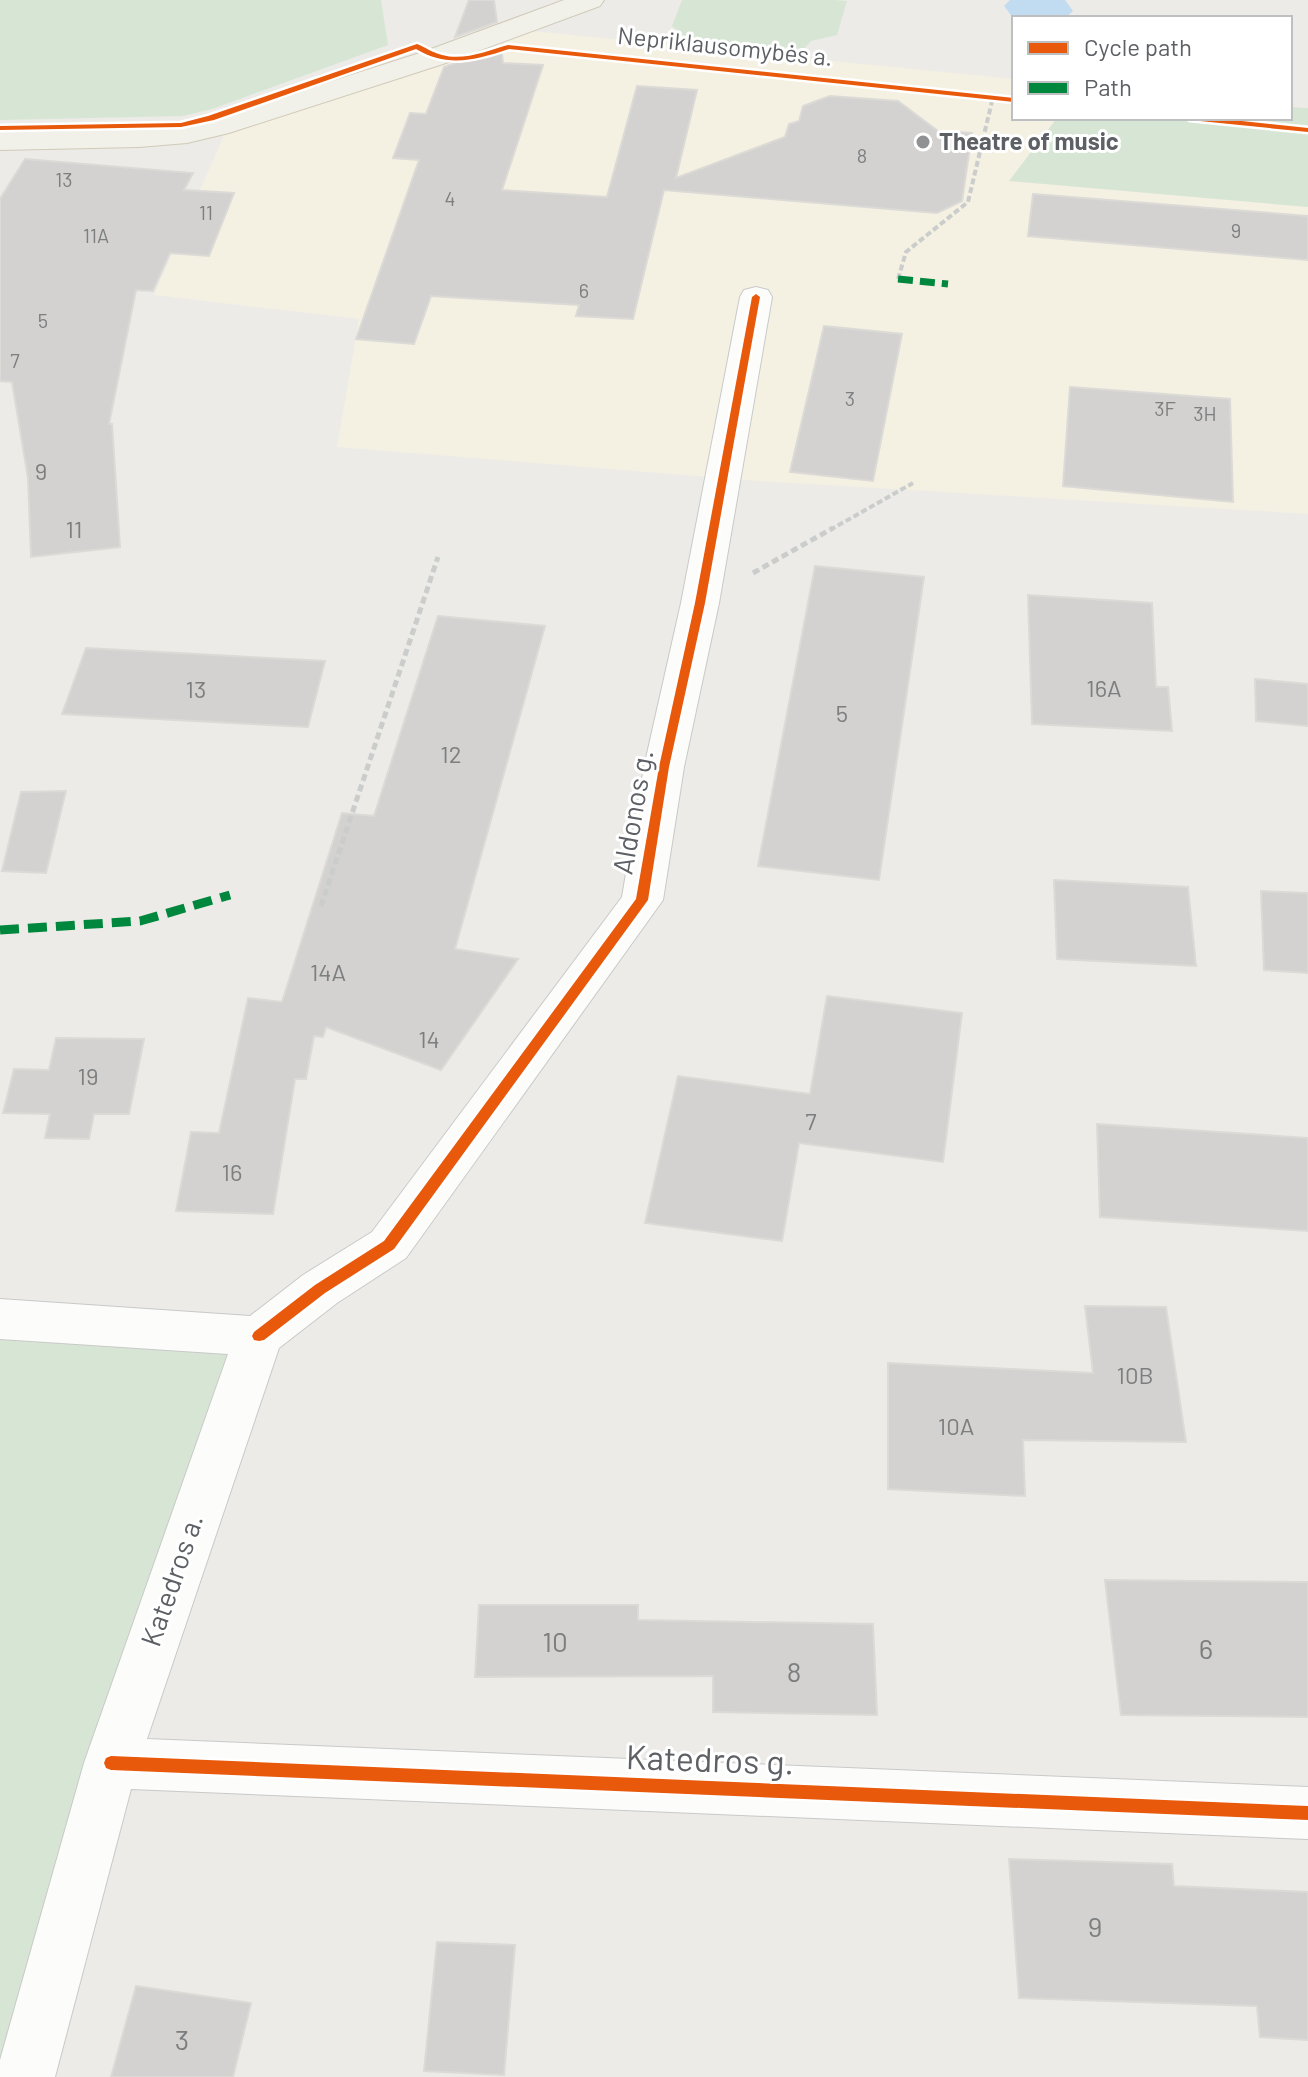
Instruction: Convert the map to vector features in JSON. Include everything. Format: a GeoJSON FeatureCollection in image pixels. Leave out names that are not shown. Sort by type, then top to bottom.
{"type":"FeatureCollection","features":[{"type":"Feature","properties":{"kind":"main road"},"geometry":{"type":"LineString","coordinates":[[0,141],[139,138],[215,127],[330,93],[590,0]]}},
{"type":"Feature","properties":{"kind":"street","name":"Aldonos g."},"geometry":{"type":"LineString","coordinates":[[259,1336],[320,1289],[389,1245],[642,900],[664,767],[700,603],[756,297]]}},
{"type":"Feature","properties":{"kind":"street"},"geometry":{"type":"LineString","coordinates":[[0,1319],[259,1336]]}},
{"type":"Feature","properties":{"kind":"street","name":"Katedros a."},"geometry":{"type":"LineString","coordinates":[[25,2077],[111,1763],[259,1336]]}},
{"type":"Feature","properties":{"kind":"street","name":"Katedros g."},"geometry":{"type":"LineString","coordinates":[[111,1763],[1308,1813]]}},
{"type":"Feature","properties":{"kind":"path"},"geometry":{"type":"LineString","coordinates":[[898,279],[906,252],[968,202],[998,98],[978,96]]}},
{"type":"Feature","properties":{"kind":"path"},"geometry":{"type":"LineString","coordinates":[[700,603],[913,483]]}},
{"type":"Feature","properties":{"kind":"path"},"geometry":{"type":"LineString","coordinates":[[321,906],[438,557]]}},
{"type":"Feature","properties":{"kind":"shaded area"},"geometry":{"type":"Polygon","coordinates":[[[512,29],[1012,79],[1012,120],[1056,120],[1010,181],[1308,207],[1308,514],[758,481],[337,447],[359,319],[154,295],[229,124],[512,29]]]}},
{"type":"Feature","properties":{"kind":"green space"},"geometry":{"type":"Polygon","coordinates":[[[0,0],[381,0],[388,45],[212,109],[183,116],[0,120],[0,0]]]}},
{"type":"Feature","properties":{"kind":"green space"},"geometry":{"type":"Polygon","coordinates":[[[682,0],[847,1],[837,35],[811,41],[804,49],[686,38],[672,26],[682,0]]]}},
{"type":"Feature","properties":{"kind":"green space"},"geometry":{"type":"Polygon","coordinates":[[[1292,107],[1308,108],[1308,207],[1009,181],[1055,120],[1292,120],[1292,107]]]}},
{"type":"Feature","properties":{"kind":"green space"},"geometry":{"type":"Polygon","coordinates":[[[0,1319],[259,1336],[25,2077],[0,2077],[0,1319]]]}},
{"type":"Feature","properties":{"kind":"water"},"geometry":{"type":"Polygon","coordinates":[[[1010,0],[1065,0],[1073,11],[1067,16],[1012,16],[1004,6],[1010,0]]]}},
{"type":"Feature","properties":{"kind":"building"},"geometry":{"type":"Polygon","coordinates":[[[469,0],[494,0],[497,22],[455,37],[469,0]]]}},
{"type":"Feature","properties":{"kind":"building"},"geometry":{"type":"Polygon","coordinates":[[[501,46],[503,63],[543,65],[502,190],[607,197],[637,86],[697,90],[676,178],[785,137],[789,124],[799,121],[803,106],[830,96],[898,101],[938,131],[972,133],[962,201],[937,213],[664,190],[633,319],[576,316],[579,305],[431,296],[414,344],[356,339],[419,160],[393,158],[410,113],[426,114],[444,67],[501,46]]]}},
{"type":"Feature","properties":{"kind":"building"},"geometry":{"type":"Polygon","coordinates":[[[25,159],[193,173],[184,190],[234,193],[209,256],[170,253],[153,291],[136,290],[109,424],[112,424],[120,547],[31,557],[28,478],[12,382],[0,381],[0,199],[25,159]]]}},
{"type":"Feature","properties":{"kind":"building"},"geometry":{"type":"Polygon","coordinates":[[[1033,194],[1308,216],[1308,260],[1028,236],[1033,194]]]}},
{"type":"Feature","properties":{"kind":"building"},"geometry":{"type":"Polygon","coordinates":[[[824,326],[902,334],[873,481],[790,472],[824,326]]]}},
{"type":"Feature","properties":{"kind":"building"},"geometry":{"type":"Polygon","coordinates":[[[1070,387],[1230,399],[1233,502],[1063,486],[1070,387]]]}},
{"type":"Feature","properties":{"kind":"building"},"geometry":{"type":"Polygon","coordinates":[[[815,566],[924,577],[879,880],[758,866],[815,566]]]}},
{"type":"Feature","properties":{"kind":"building"},"geometry":{"type":"Polygon","coordinates":[[[1028,595],[1152,603],[1156,687],[1168,687],[1172,731],[1032,724],[1028,595]]]}},
{"type":"Feature","properties":{"kind":"building"},"geometry":{"type":"Polygon","coordinates":[[[438,616],[545,626],[455,949],[518,959],[441,1070],[326,1027],[323,1037],[314,1036],[306,1079],[295,1079],[273,1214],[176,1211],[191,1132],[219,1133],[248,998],[282,1002],[342,813],[374,816],[438,616]]]}},
{"type":"Feature","properties":{"kind":"building"},"geometry":{"type":"Polygon","coordinates":[[[86,648],[325,661],[308,727],[62,714],[86,648]]]}},
{"type":"Feature","properties":{"kind":"building"},"geometry":{"type":"Polygon","coordinates":[[[1255,679],[1308,684],[1308,726],[1256,721],[1255,679]]]}},
{"type":"Feature","properties":{"kind":"building"},"geometry":{"type":"Polygon","coordinates":[[[66,791],[46,873],[2,871],[21,792],[66,791]]]}},
{"type":"Feature","properties":{"kind":"building"},"geometry":{"type":"Polygon","coordinates":[[[1054,880],[1188,887],[1196,966],[1057,959],[1054,880]]]}},
{"type":"Feature","properties":{"kind":"building"},"geometry":{"type":"Polygon","coordinates":[[[1261,891],[1308,893],[1308,973],[1264,970],[1261,891]]]}},
{"type":"Feature","properties":{"kind":"building"},"geometry":{"type":"Polygon","coordinates":[[[827,996],[962,1013],[943,1162],[799,1143],[782,1241],[645,1223],[678,1076],[810,1094],[827,996]]]}},
{"type":"Feature","properties":{"kind":"building"},"geometry":{"type":"Polygon","coordinates":[[[56,1038],[144,1039],[129,1114],[94,1114],[89,1139],[45,1138],[50,1114],[3,1113],[14,1069],[49,1070],[56,1038]]]}},
{"type":"Feature","properties":{"kind":"building"},"geometry":{"type":"Polygon","coordinates":[[[1097,1124],[1308,1138],[1308,1231],[1100,1217],[1097,1124]]]}},
{"type":"Feature","properties":{"kind":"building"},"geometry":{"type":"Polygon","coordinates":[[[1085,1306],[1166,1307],[1186,1442],[1023,1440],[1025,1496],[888,1489],[888,1363],[1093,1373],[1085,1306]]]}},
{"type":"Feature","properties":{"kind":"building"},"geometry":{"type":"Polygon","coordinates":[[[1105,1580],[1308,1582],[1308,1717],[1121,1715],[1105,1580]]]}},
{"type":"Feature","properties":{"kind":"building"},"geometry":{"type":"Polygon","coordinates":[[[479,1605],[638,1605],[638,1620],[873,1624],[877,1715],[713,1712],[713,1676],[475,1677],[479,1605]]]}},
{"type":"Feature","properties":{"kind":"building"},"geometry":{"type":"Polygon","coordinates":[[[1009,1859],[1172,1864],[1174,1886],[1308,1892],[1308,2040],[1260,2037],[1257,2006],[1019,1998],[1009,1859]]]}},
{"type":"Feature","properties":{"kind":"building"},"geometry":{"type":"Polygon","coordinates":[[[437,1942],[515,1945],[504,2075],[424,2071],[437,1942]]]}},
{"type":"Feature","properties":{"kind":"building"},"geometry":{"type":"Polygon","coordinates":[[[136,1986],[251,2003],[233,2077],[111,2077],[136,1986]]]}},
{"type":"Feature","properties":{"kind":"marked path"},"geometry":{"type":"LineString","coordinates":[[898,279],[948,284]]}},
{"type":"Feature","properties":{"kind":"marked path"},"geometry":{"type":"LineString","coordinates":[[0,930],[140,921],[230,895]]}},
{"type":"Feature","properties":{"kind":"cycle path","name":"Nepriklausomybės a."},"geometry":{"type":"LineString","coordinates":[[0,128],[181,125],[211,118],[417,46],[428,53],[450,59],[473,57],[508,47],[1012,100]]}},
{"type":"Feature","properties":{"kind":"cycle path"},"geometry":{"type":"LineString","coordinates":[[1210,120],[1308,130]]}},
{"type":"Feature","properties":{"kind":"cycle path"},"geometry":{"type":"LineString","coordinates":[[259,1336],[320,1289],[389,1245],[642,900],[664,767],[700,603],[756,297]]}},
{"type":"Feature","properties":{"kind":"cycle path"},"geometry":{"type":"LineString","coordinates":[[111,1763],[1308,1813]]}},
{"type":"Feature","properties":{"kind":"place","name":"Theatre of music"},"geometry":{"type":"Point","coordinates":[923,142]}}]}
